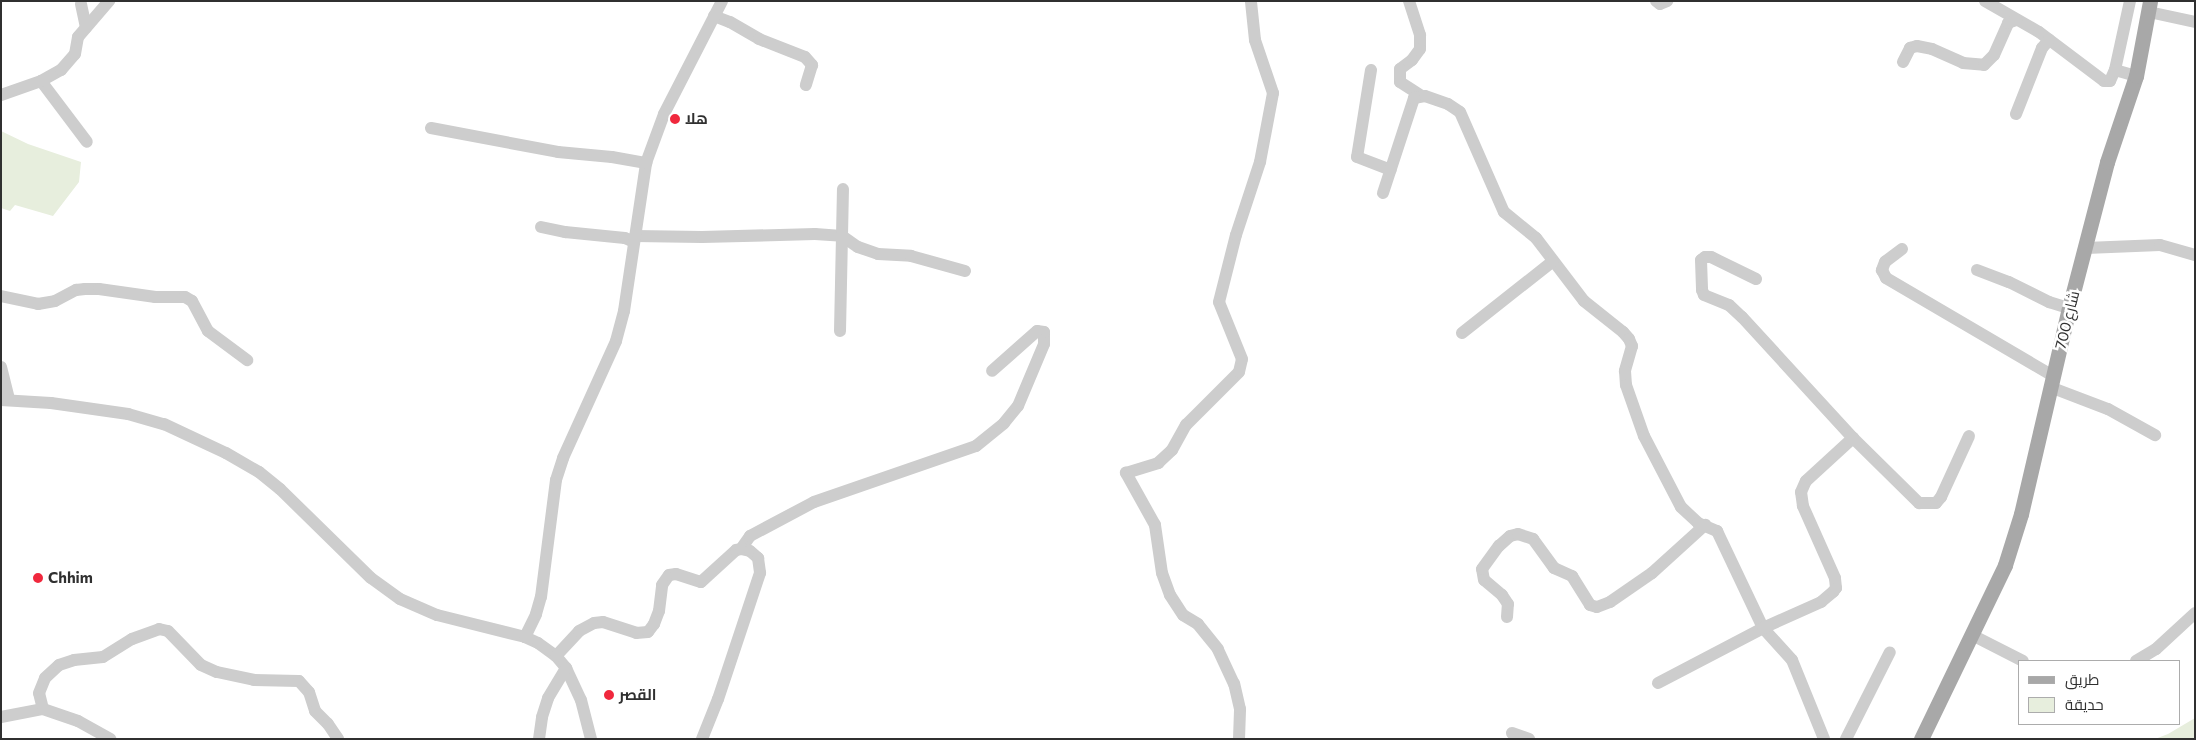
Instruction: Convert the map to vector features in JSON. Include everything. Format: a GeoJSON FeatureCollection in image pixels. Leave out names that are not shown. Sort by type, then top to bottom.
{"type":"FeatureCollection","features":[{"type":"Feature","properties":{"kind":"main road","name":"شارع 700"},"geometry":{"type":"LineString","coordinates":[[1921,739],[2005,565],[2033,467],[2051,382],[2107,162],[2136,76],[2150,7]]}},
{"type":"Feature","properties":{"kind":"street"},"geometry":{"type":"LineString","coordinates":[[1,95],[41,81],[61,70],[71,60],[78,37],[109,1]]}},
{"type":"Feature","properties":{"kind":"street"},"geometry":{"type":"LineString","coordinates":[[525,637],[541,598],[556,480],[563,458],[616,341],[624,311],[646,163],[664,114],[722,1]]}},
{"type":"Feature","properties":{"kind":"street"},"geometry":{"type":"LineString","coordinates":[[1239,739],[1240,710],[1234,684],[1218,649],[1198,624],[1183,615],[1170,595],[1162,573],[1156,525],[1126,473],[1158,463],[1172,450],[1186,425],[1238,372],[1242,359],[1219,302],[1236,235],[1260,162],[1273,93],[1255,40],[1251,1]]}},
{"type":"Feature","properties":{"kind":"street"},"geometry":{"type":"LineString","coordinates":[[1408,1],[1420,35],[1420,49],[1412,60],[1400,69],[1400,82],[1420,95],[1448,104],[1460,112],[1501,207],[1536,238],[1552,262],[1584,301],[1629,339],[1632,346],[1625,371],[1626,385],[1644,436],[1681,507],[1698,523],[1717,531],[1763,628],[1792,660],[1824,739]]}},
{"type":"Feature","properties":{"kind":"street"},"geometry":{"type":"LineString","coordinates":[[1656,1],[1660,4],[1667,1]]}},
{"type":"Feature","properties":{"kind":"street"},"geometry":{"type":"LineString","coordinates":[[1985,1],[2049,40],[2104,81],[2110,80],[2115,70],[2130,1]]}},
{"type":"Feature","properties":{"kind":"street"},"geometry":{"type":"LineString","coordinates":[[81,4],[86,27]]}},
{"type":"Feature","properties":{"kind":"street"},"geometry":{"type":"LineString","coordinates":[[2150,7],[2195,22]]}},
{"type":"Feature","properties":{"kind":"street"},"geometry":{"type":"LineString","coordinates":[[714,16],[730,22],[759,39],[805,57],[812,65],[806,85]]}},
{"type":"Feature","properties":{"kind":"street"},"geometry":{"type":"LineString","coordinates":[[1903,62],[1910,48],[1916,46],[1932,49],[1963,63],[1984,65],[1994,55],[2008,23],[2016,20]]}},
{"type":"Feature","properties":{"kind":"street"},"geometry":{"type":"LineString","coordinates":[[2016,114],[2042,48],[2049,40]]}},
{"type":"Feature","properties":{"kind":"street"},"geometry":{"type":"LineString","coordinates":[[1371,70],[1357,157],[1391,170]]}},
{"type":"Feature","properties":{"kind":"street"},"geometry":{"type":"LineString","coordinates":[[2115,70],[2136,76]]}},
{"type":"Feature","properties":{"kind":"street"},"geometry":{"type":"LineString","coordinates":[[41,81],[87,142]]}},
{"type":"Feature","properties":{"kind":"street"},"geometry":{"type":"LineString","coordinates":[[1383,193],[1412,103],[1414,98],[1420,95]]}},
{"type":"Feature","properties":{"kind":"street"},"geometry":{"type":"LineString","coordinates":[[431,128],[558,152],[612,157],[646,163]]}},
{"type":"Feature","properties":{"kind":"street"},"geometry":{"type":"LineString","coordinates":[[840,331],[843,189]]}},
{"type":"Feature","properties":{"kind":"street"},"geometry":{"type":"LineString","coordinates":[[541,227],[565,232],[635,239],[815,234],[842,236],[858,247],[878,254],[911,256],[965,271]]}},
{"type":"Feature","properties":{"kind":"street"},"geometry":{"type":"LineString","coordinates":[[2086,248],[2160,245],[2195,255]]}},
{"type":"Feature","properties":{"kind":"street"},"geometry":{"type":"LineString","coordinates":[[1902,249],[1885,262],[1882,270],[1886,278],[2051,382],[2108,409],[2155,435]]}},
{"type":"Feature","properties":{"kind":"street"},"geometry":{"type":"LineString","coordinates":[[1756,279],[1711,257],[1705,256],[1701,260],[1702,290],[1704,295],[1728,305],[1742,317],[1853,438],[1919,503],[1936,503],[1941,497],[1969,436]]}},
{"type":"Feature","properties":{"kind":"street"},"geometry":{"type":"LineString","coordinates":[[1462,333],[1552,262]]}},
{"type":"Feature","properties":{"kind":"street"},"geometry":{"type":"LineString","coordinates":[[1977,270],[2009,282],[2049,302],[2069,308]]}},
{"type":"Feature","properties":{"kind":"street"},"geometry":{"type":"LineString","coordinates":[[1,296],[38,304],[55,302],[76,290],[99,288],[156,297],[185,297],[192,301],[208,330],[247,360]]}},
{"type":"Feature","properties":{"kind":"street"},"geometry":{"type":"LineString","coordinates":[[556,656],[579,631],[594,623],[603,622],[636,633],[648,632],[657,618],[662,585],[669,574],[676,574],[701,582],[741,548],[750,536],[814,502],[976,446],[1004,423],[1018,406],[1044,344],[1044,332],[1036,331],[992,371]]}},
{"type":"Feature","properties":{"kind":"street"},"geometry":{"type":"LineString","coordinates":[[1,367],[5,400],[128,414],[164,424],[196,438],[259,472],[280,489],[370,578],[400,599],[437,615],[525,637],[538,643],[556,656],[566,668],[581,700],[590,739]]}},
{"type":"Feature","properties":{"kind":"street"},"geometry":{"type":"LineString","coordinates":[[1658,683],[1763,628],[1829,597],[1836,588],[1836,578],[1803,506],[1800,492],[1806,481],[1853,438]]}},
{"type":"Feature","properties":{"kind":"street"},"geometry":{"type":"LineString","coordinates":[[1507,617],[1508,604],[1502,594],[1484,580],[1482,569],[1499,546],[1510,536],[1526,535],[1533,539],[1554,568],[1572,576],[1590,605],[1597,607],[1610,602],[1652,573],[1705,525]]}},
{"type":"Feature","properties":{"kind":"street"},"geometry":{"type":"LineString","coordinates":[[702,739],[718,699],[760,573],[758,558],[750,551],[741,548]]}},
{"type":"Feature","properties":{"kind":"street"},"geometry":{"type":"LineString","coordinates":[[2138,660],[2156,649],[2195,613]]}},
{"type":"Feature","properties":{"kind":"street"},"geometry":{"type":"LineString","coordinates":[[43,709],[38,693],[49,672],[58,665],[74,660],[103,658],[132,639],[159,629],[168,631],[201,665],[217,672],[254,680],[299,681],[309,692],[315,711],[328,724],[338,739]]}},
{"type":"Feature","properties":{"kind":"street"},"geometry":{"type":"LineString","coordinates":[[1972,634],[2021,660]]}},
{"type":"Feature","properties":{"kind":"street"},"geometry":{"type":"LineString","coordinates":[[1846,739],[1890,652]]}},
{"type":"Feature","properties":{"kind":"street"},"geometry":{"type":"LineString","coordinates":[[539,739],[548,698],[566,668]]}},
{"type":"Feature","properties":{"kind":"street"},"geometry":{"type":"LineString","coordinates":[[1,717],[43,709],[78,721],[110,739]]}},
{"type":"Feature","properties":{"kind":"street"},"geometry":{"type":"LineString","coordinates":[[1512,733],[1529,739]]}},
{"type":"Feature","properties":{"kind":"green space"},"geometry":{"type":"Polygon","coordinates":[[[1,131],[28,144],[81,162],[79,182],[53,216],[15,205],[10,211],[1,208],[1,131]]]}},
{"type":"Feature","properties":{"kind":"green space"},"geometry":{"type":"Polygon","coordinates":[[[2195,718],[2195,739],[2155,739],[2168,734],[2195,718]]]}},
{"type":"Feature","properties":{"kind":"place","name":"هلا"},"geometry":{"type":"Point","coordinates":[675,119]}},
{"type":"Feature","properties":{"kind":"place","name":"Chhim"},"geometry":{"type":"Point","coordinates":[38,578]}},
{"type":"Feature","properties":{"kind":"place","name":"القصر"},"geometry":{"type":"Point","coordinates":[609,695]}}]}
